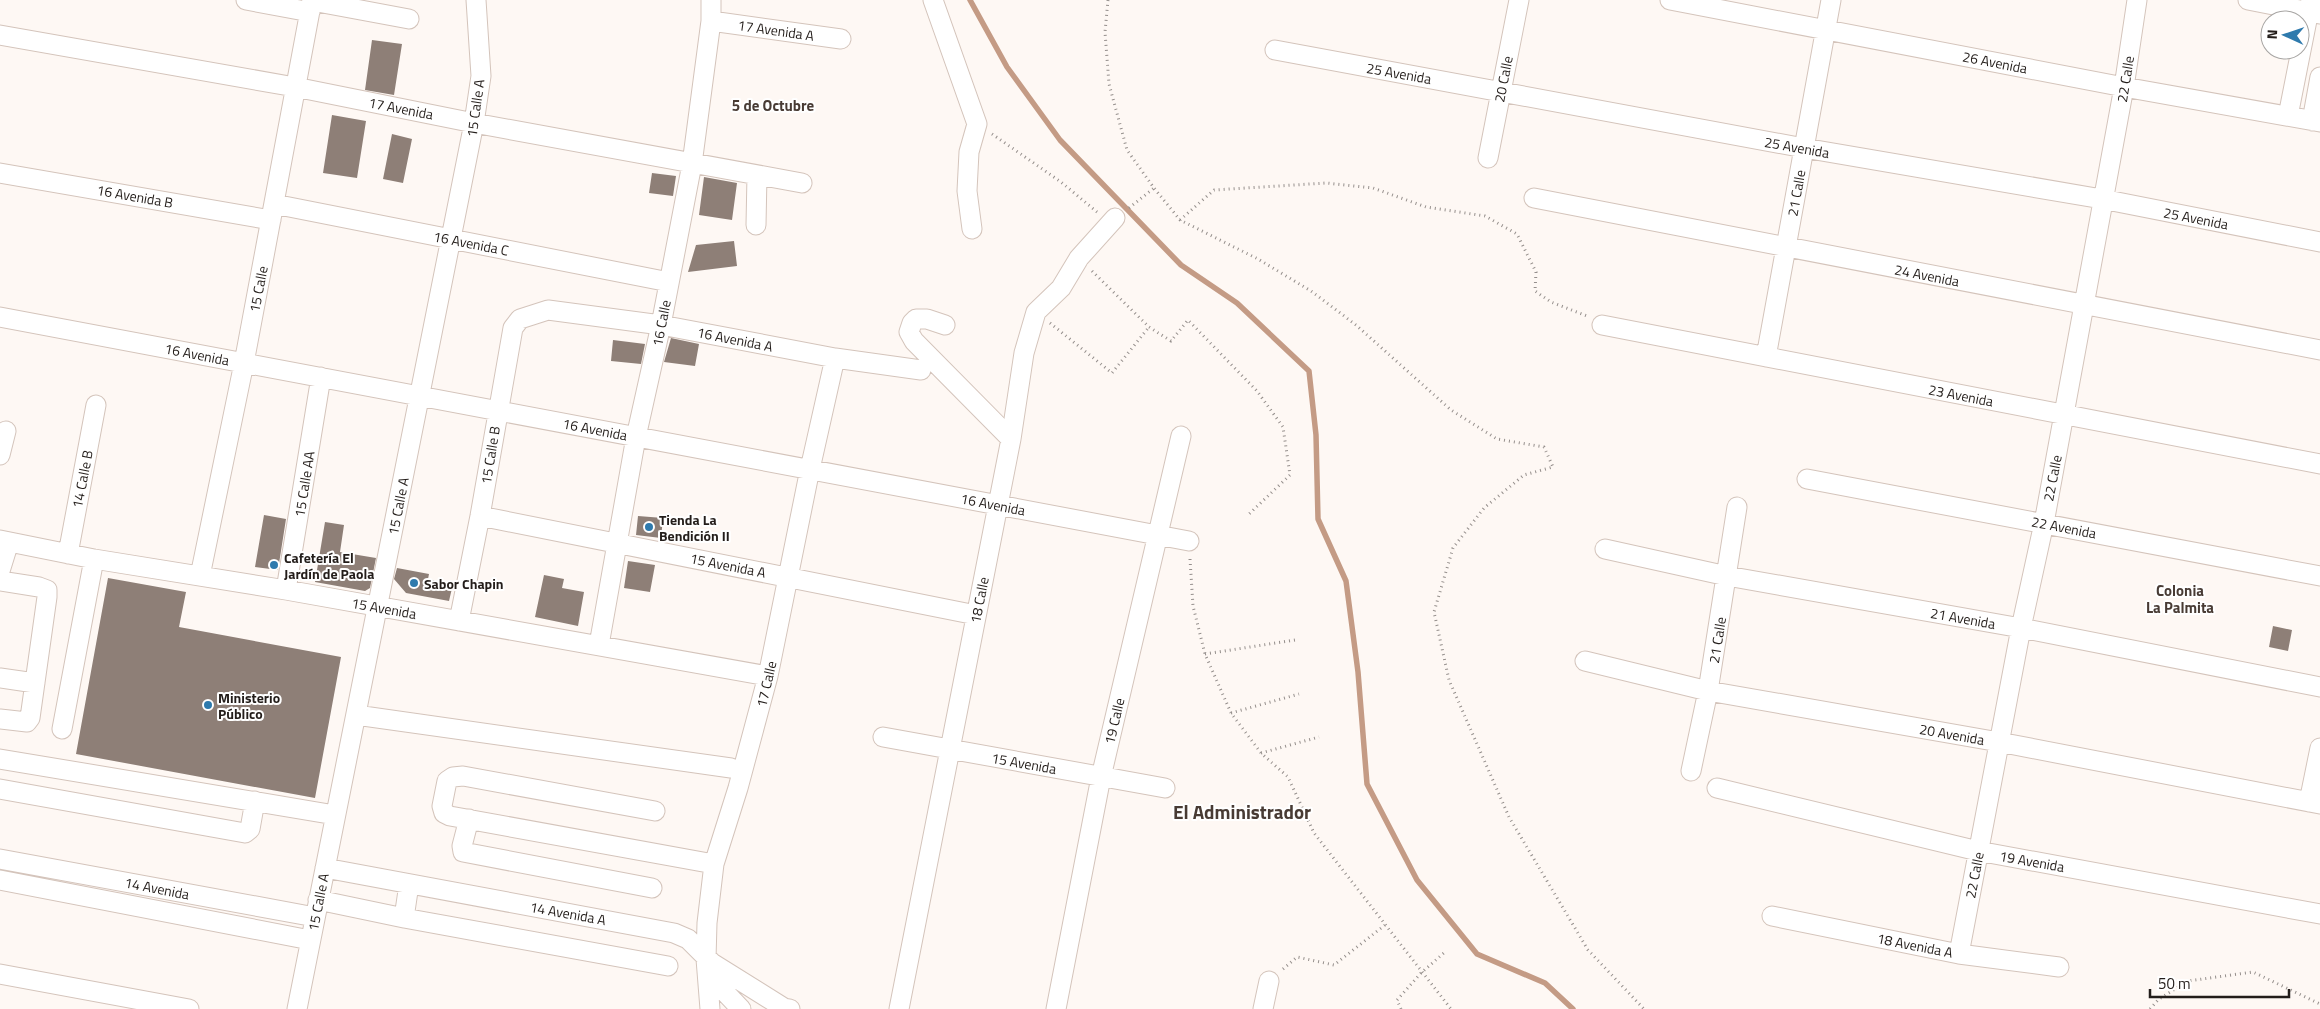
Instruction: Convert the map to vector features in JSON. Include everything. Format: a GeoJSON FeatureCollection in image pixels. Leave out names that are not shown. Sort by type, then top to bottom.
{"type":"FeatureCollection","features":[{"type":"Feature","properties":{"kind":"street"},"geometry":{"type":"LineString","coordinates":[[246,0],[311,4],[409,19]]}},
{"type":"Feature","properties":{"kind":"street","name":"15 Calle A"},"geometry":{"type":"LineString","coordinates":[[297,1009],[474,123],[481,76],[476,0]]}},
{"type":"Feature","properties":{"kind":"street","name":"16 Calle"},"geometry":{"type":"LineString","coordinates":[[600,645],[636,436],[661,325],[692,164],[711,21],[711,0]]}},
{"type":"Feature","properties":{"kind":"street"},"geometry":{"type":"LineString","coordinates":[[933,0],[977,124],[969,152],[967,191],[972,229]]}},
{"type":"Feature","properties":{"kind":"street","name":"20 Calle"},"geometry":{"type":"LineString","coordinates":[[1488,158],[1519,0]]}},
{"type":"Feature","properties":{"kind":"street","name":"26 Avenida"},"geometry":{"type":"LineString","coordinates":[[1670,0],[2124,87],[2316,121]]}},
{"type":"Feature","properties":{"kind":"street","name":"21 Calle"},"geometry":{"type":"LineString","coordinates":[[1766,357],[1831,0]]}},
{"type":"Feature","properties":{"kind":"street","name":"22 Calle"},"geometry":{"type":"LineString","coordinates":[[1959,954],[2021,628],[2044,523],[2124,87],[2136,0]]}},
{"type":"Feature","properties":{"kind":"street"},"geometry":{"type":"LineString","coordinates":[[2248,0],[2313,8],[2288,116]]}},
{"type":"Feature","properties":{"kind":"street","name":"15 Calle"},"geometry":{"type":"LineString","coordinates":[[200,576],[244,363],[311,4]]}},
{"type":"Feature","properties":{"kind":"street","name":"17 Avenida A"},"geometry":{"type":"LineString","coordinates":[[711,21],[841,39]]}},
{"type":"Feature","properties":{"kind":"street","name":"17 Avenida"},"geometry":{"type":"LineString","coordinates":[[0,35],[296,87],[474,123],[802,183]]}},
{"type":"Feature","properties":{"kind":"street","name":"25 Avenida"},"geometry":{"type":"LineString","coordinates":[[1275,50],[1804,148],[2102,199],[2320,242]]}},
{"type":"Feature","properties":{"kind":"street"},"geometry":{"type":"LineString","coordinates":[[2316,121],[2320,77]]}},
{"type":"Feature","properties":{"kind":"street","name":"16 Avenida B"},"geometry":{"type":"LineString","coordinates":[[0,173],[272,212]]}},
{"type":"Feature","properties":{"kind":"street"},"geometry":{"type":"LineString","coordinates":[[756,225],[757,176]]}},
{"type":"Feature","properties":{"kind":"street","name":"24 Avenida"},"geometry":{"type":"LineString","coordinates":[[1534,198],[2084,306],[2320,350]]}},
{"type":"Feature","properties":{"kind":"street","name":"16 Avenida C"},"geometry":{"type":"LineString","coordinates":[[272,212],[451,239],[669,282]]}},
{"type":"Feature","properties":{"kind":"street","name":"18 Calle"},"geometry":{"type":"LineString","coordinates":[[899,1009],[1011,439],[1024,353],[1036,312],[1061,288],[1079,258],[1113,221]]}},
{"type":"Feature","properties":{"kind":"street","name":"16 Avenida A"},"geometry":{"type":"LineString","coordinates":[[548,310],[661,325],[834,358],[921,370]]}},
{"type":"Feature","properties":{"kind":"street","name":"15 Calle B"},"geometry":{"type":"LineString","coordinates":[[459,621],[480,516],[513,328],[520,319],[548,310]]}},
{"type":"Feature","properties":{"kind":"street","name":"16 Avenida"},"geometry":{"type":"LineString","coordinates":[[0,317],[1189,541]]}},
{"type":"Feature","properties":{"kind":"street"},"geometry":{"type":"LineString","coordinates":[[946,326],[927,319],[916,319],[912,323],[909,332],[914,341],[1011,439]]}},
{"type":"Feature","properties":{"kind":"street","name":"23 Avenida"},"geometry":{"type":"LineString","coordinates":[[1602,325],[2320,464]]}},
{"type":"Feature","properties":{"kind":"street","name":"17 Calle"},"geometry":{"type":"LineString","coordinates":[[710,1009],[707,923],[714,864],[738,788],[768,676],[834,358]]}},
{"type":"Feature","properties":{"kind":"street","name":"15 Calle AA"},"geometry":{"type":"LineString","coordinates":[[286,590],[321,377]]}},
{"type":"Feature","properties":{"kind":"street","name":"14 Calle B"},"geometry":{"type":"LineString","coordinates":[[68,554],[96,405]]}},
{"type":"Feature","properties":{"kind":"street"},"geometry":{"type":"LineString","coordinates":[[0,455],[6,431]]}},
{"type":"Feature","properties":{"kind":"street","name":"19 Calle"},"geometry":{"type":"LineString","coordinates":[[1056,1009],[1101,777],[1180,436]]}},
{"type":"Feature","properties":{"kind":"street","name":"22 Avenida"},"geometry":{"type":"LineString","coordinates":[[1807,479],[2320,576]]}},
{"type":"Feature","properties":{"kind":"street","name":"21 Calle"},"geometry":{"type":"LineString","coordinates":[[1691,771],[1708,690],[1737,507]]}},
{"type":"Feature","properties":{"kind":"street","name":"15 Avenida A"},"geometry":{"type":"LineString","coordinates":[[480,516],[976,615]]}},
{"type":"Feature","properties":{"kind":"street"},"geometry":{"type":"LineString","coordinates":[[0,571],[5,541]]}},
{"type":"Feature","properties":{"kind":"street","name":"15 Avenida"},"geometry":{"type":"LineString","coordinates":[[5,541],[94,559],[286,590],[768,676]]}},
{"type":"Feature","properties":{"kind":"street","name":"21 Avenida"},"geometry":{"type":"LineString","coordinates":[[1605,549],[1727,576],[2021,628],[2320,687]]}},
{"type":"Feature","properties":{"kind":"street"},"geometry":{"type":"LineString","coordinates":[[62,729],[94,559]]}},
{"type":"Feature","properties":{"kind":"street"},"geometry":{"type":"LineString","coordinates":[[0,581],[38,586],[47,590],[48,597],[30,718],[27,722],[0,719]]}},
{"type":"Feature","properties":{"kind":"street","name":"20 Avenida"},"geometry":{"type":"LineString","coordinates":[[1585,661],[1708,690],[1999,742],[2314,803]]}},
{"type":"Feature","properties":{"kind":"street"},"geometry":{"type":"LineString","coordinates":[[0,678],[35,683]]}},
{"type":"Feature","properties":{"kind":"street"},"geometry":{"type":"LineString","coordinates":[[357,710],[401,720],[731,768]]}},
{"type":"Feature","properties":{"kind":"street","name":"15 Avenida"},"geometry":{"type":"LineString","coordinates":[[883,737],[1165,788]]}},
{"type":"Feature","properties":{"kind":"street"},"geometry":{"type":"LineString","coordinates":[[2314,803],[2320,748]]}},
{"type":"Feature","properties":{"kind":"street"},"geometry":{"type":"LineString","coordinates":[[0,760],[335,815]]}},
{"type":"Feature","properties":{"kind":"street"},"geometry":{"type":"LineString","coordinates":[[654,811],[463,776],[453,777],[447,781],[442,806],[444,813],[469,820],[714,864]]}},
{"type":"Feature","properties":{"kind":"street","name":"19 Avenida"},"geometry":{"type":"LineString","coordinates":[[1717,788],[1978,851],[2320,914]]}},
{"type":"Feature","properties":{"kind":"street"},"geometry":{"type":"LineString","coordinates":[[0,789],[245,833],[250,829],[255,801]]}},
{"type":"Feature","properties":{"kind":"street"},"geometry":{"type":"LineString","coordinates":[[469,820],[462,846],[463,852],[652,888]]}},
{"type":"Feature","properties":{"kind":"street","name":"14 Avenida"},"geometry":{"type":"LineString","coordinates":[[0,859],[316,908],[404,918],[668,966]]}},
{"type":"Feature","properties":{"kind":"street","name":"14 Avenida A"},"geometry":{"type":"LineString","coordinates":[[325,868],[674,933],[688,939],[709,961],[784,1008],[790,1009]]}},
{"type":"Feature","properties":{"kind":"street","name":"14 Avenida"},"geometry":{"type":"LineString","coordinates":[[0,880],[310,940]]}},
{"type":"Feature","properties":{"kind":"street"},"geometry":{"type":"LineString","coordinates":[[404,918],[409,884]]}},
{"type":"Feature","properties":{"kind":"street","name":"18 Avenida A"},"geometry":{"type":"LineString","coordinates":[[1772,916],[1959,954],[2059,967]]}},
{"type":"Feature","properties":{"kind":"street"},"geometry":{"type":"LineString","coordinates":[[709,961],[722,989],[741,1009]]}},
{"type":"Feature","properties":{"kind":"street"},"geometry":{"type":"LineString","coordinates":[[0,974],[108,1001],[189,1009]]}},
{"type":"Feature","properties":{"kind":"street"},"geometry":{"type":"LineString","coordinates":[[1262,1009],[1269,981]]}},
{"type":"Feature","properties":{"kind":"path"},"geometry":{"type":"LineString","coordinates":[[1108,0],[1105,32],[1109,84],[1127,150],[1180,220],[1258,259],[1311,291],[1356,325],[1451,410],[1497,439],[1544,447],[1553,467],[1524,475],[1484,508],[1453,548],[1434,612],[1450,680],[1509,818],[1588,950],[1644,1009]]}},
{"type":"Feature","properties":{"kind":"path"},"geometry":{"type":"LineString","coordinates":[[977,124],[1061,182],[1113,221],[1154,188]]}},
{"type":"Feature","properties":{"kind":"path"},"geometry":{"type":"LineString","coordinates":[[1180,220],[1214,190],[1326,182],[1373,188],[1426,207],[1485,216],[1517,234],[1536,272],[1534,291],[1551,302],[1580,312],[1602,325]]}},
{"type":"Feature","properties":{"kind":"path"},"geometry":{"type":"LineString","coordinates":[[1079,258],[1149,327],[1171,341],[1188,320],[1258,391],[1284,427],[1290,475],[1248,515]]}},
{"type":"Feature","properties":{"kind":"path"},"geometry":{"type":"LineString","coordinates":[[1036,312],[1112,373],[1149,327]]}},
{"type":"Feature","properties":{"kind":"path"},"geometry":{"type":"LineString","coordinates":[[1189,541],[1193,606],[1205,654],[1231,713],[1261,753],[1288,777],[1314,833],[1421,973],[1451,1009]]}},
{"type":"Feature","properties":{"kind":"path"},"geometry":{"type":"LineString","coordinates":[[1205,654],[1295,640]]}},
{"type":"Feature","properties":{"kind":"path"},"geometry":{"type":"LineString","coordinates":[[1231,713],[1299,694]]}},
{"type":"Feature","properties":{"kind":"path"},"geometry":{"type":"LineString","coordinates":[[1261,753],[1319,737]]}},
{"type":"Feature","properties":{"kind":"path"},"geometry":{"type":"LineString","coordinates":[[1269,981],[1297,957],[1334,965],[1385,925]]}},
{"type":"Feature","properties":{"kind":"path"},"geometry":{"type":"LineString","coordinates":[[1401,1009],[1397,1000],[1421,973],[1445,952]]}},
{"type":"Feature","properties":{"kind":"path"},"geometry":{"type":"LineString","coordinates":[[2150,1009],[2159,999],[2188,981],[2253,972],[2320,1004]]}},
{"type":"Feature","properties":{"kind":"building"},"geometry":{"type":"Polygon","coordinates":[[[372,40],[402,44],[394,95],[365,90],[372,40]]]}},
{"type":"Feature","properties":{"kind":"building"},"geometry":{"type":"Polygon","coordinates":[[[332,115],[366,121],[357,178],[323,173],[332,115]]]}},
{"type":"Feature","properties":{"kind":"building"},"geometry":{"type":"Polygon","coordinates":[[[392,134],[412,139],[403,183],[383,179],[392,134]]]}},
{"type":"Feature","properties":{"kind":"building"},"geometry":{"type":"Polygon","coordinates":[[[652,173],[676,176],[673,196],[649,193],[652,173]]]}},
{"type":"Feature","properties":{"kind":"building"},"geometry":{"type":"Polygon","coordinates":[[[704,177],[737,183],[732,220],[699,215],[704,177]]]}},
{"type":"Feature","properties":{"kind":"building"},"geometry":{"type":"Polygon","coordinates":[[[734,241],[737,266],[688,272],[696,245],[734,241]]]}},
{"type":"Feature","properties":{"kind":"building"},"geometry":{"type":"Polygon","coordinates":[[[671,338],[699,344],[695,366],[664,362],[671,338]]]}},
{"type":"Feature","properties":{"kind":"building"},"geometry":{"type":"Polygon","coordinates":[[[613,340],[645,344],[641,364],[611,361],[613,340]]]}},
{"type":"Feature","properties":{"kind":"building"},"geometry":{"type":"Polygon","coordinates":[[[264,515],[286,519],[278,570],[255,567],[264,515]]]}},
{"type":"Feature","properties":{"kind":"building","name":"Tienda La Bendición II"},"geometry":{"type":"Polygon","coordinates":[[[638,516],[663,518],[661,538],[636,535],[638,516]]]}},
{"type":"Feature","properties":{"kind":"building"},"geometry":{"type":"Polygon","coordinates":[[[325,522],[344,525],[340,552],[376,558],[370,588],[365,591],[315,582],[325,522]]]}},
{"type":"Feature","properties":{"kind":"building"},"geometry":{"type":"Polygon","coordinates":[[[628,561],[655,565],[650,592],[624,588],[628,561]]]}},
{"type":"Feature","properties":{"kind":"building"},"geometry":{"type":"Polygon","coordinates":[[[397,568],[429,574],[428,579],[453,584],[449,601],[406,593],[394,579],[397,568]]]}},
{"type":"Feature","properties":{"kind":"building"},"geometry":{"type":"Polygon","coordinates":[[[544,575],[564,579],[562,588],[584,592],[578,626],[535,617],[544,575]]]}},
{"type":"Feature","properties":{"kind":"building","name":"Ministerio Público"},"geometry":{"type":"Polygon","coordinates":[[[108,578],[186,592],[179,627],[341,657],[315,798],[76,754],[108,578]]]}},
{"type":"Feature","properties":{"kind":"building"},"geometry":{"type":"Polygon","coordinates":[[[2273,626],[2292,630],[2288,651],[2269,647],[2273,626]]]}},
{"type":"Feature","properties":{"kind":"waterway"},"geometry":{"type":"LineString","coordinates":[[970,0],[1007,67],[1060,140],[1181,265],[1237,303],[1309,371],[1316,435],[1318,519],[1346,581],[1358,672],[1367,784],[1417,880],[1477,954],[1545,983],[1573,1009]]}},
{"type":"Feature","properties":{"kind":"place","name":"Tienda La Bendición II"},"geometry":{"type":"Point","coordinates":[649,527]}},
{"type":"Feature","properties":{"kind":"place","name":"Cafetería El Jardín de Paola"},"geometry":{"type":"Point","coordinates":[274,565]}},
{"type":"Feature","properties":{"kind":"place","name":"Sabor Chapin"},"geometry":{"type":"Point","coordinates":[414,583]}},
{"type":"Feature","properties":{"kind":"place","name":"Ministerio Público"},"geometry":{"type":"Point","coordinates":[208,705]}},
{"type":"Feature","properties":{"kind":"district","name":"5 de Octubre"},"geometry":{"type":"Point","coordinates":[773,105]}},
{"type":"Feature","properties":{"kind":"district","name":"Colonia La Palmita"},"geometry":{"type":"Point","coordinates":[2180,598]}},
{"type":"Feature","properties":{"kind":"district","name":"El Administrador"},"geometry":{"type":"Point","coordinates":[1242,811]}}]}
